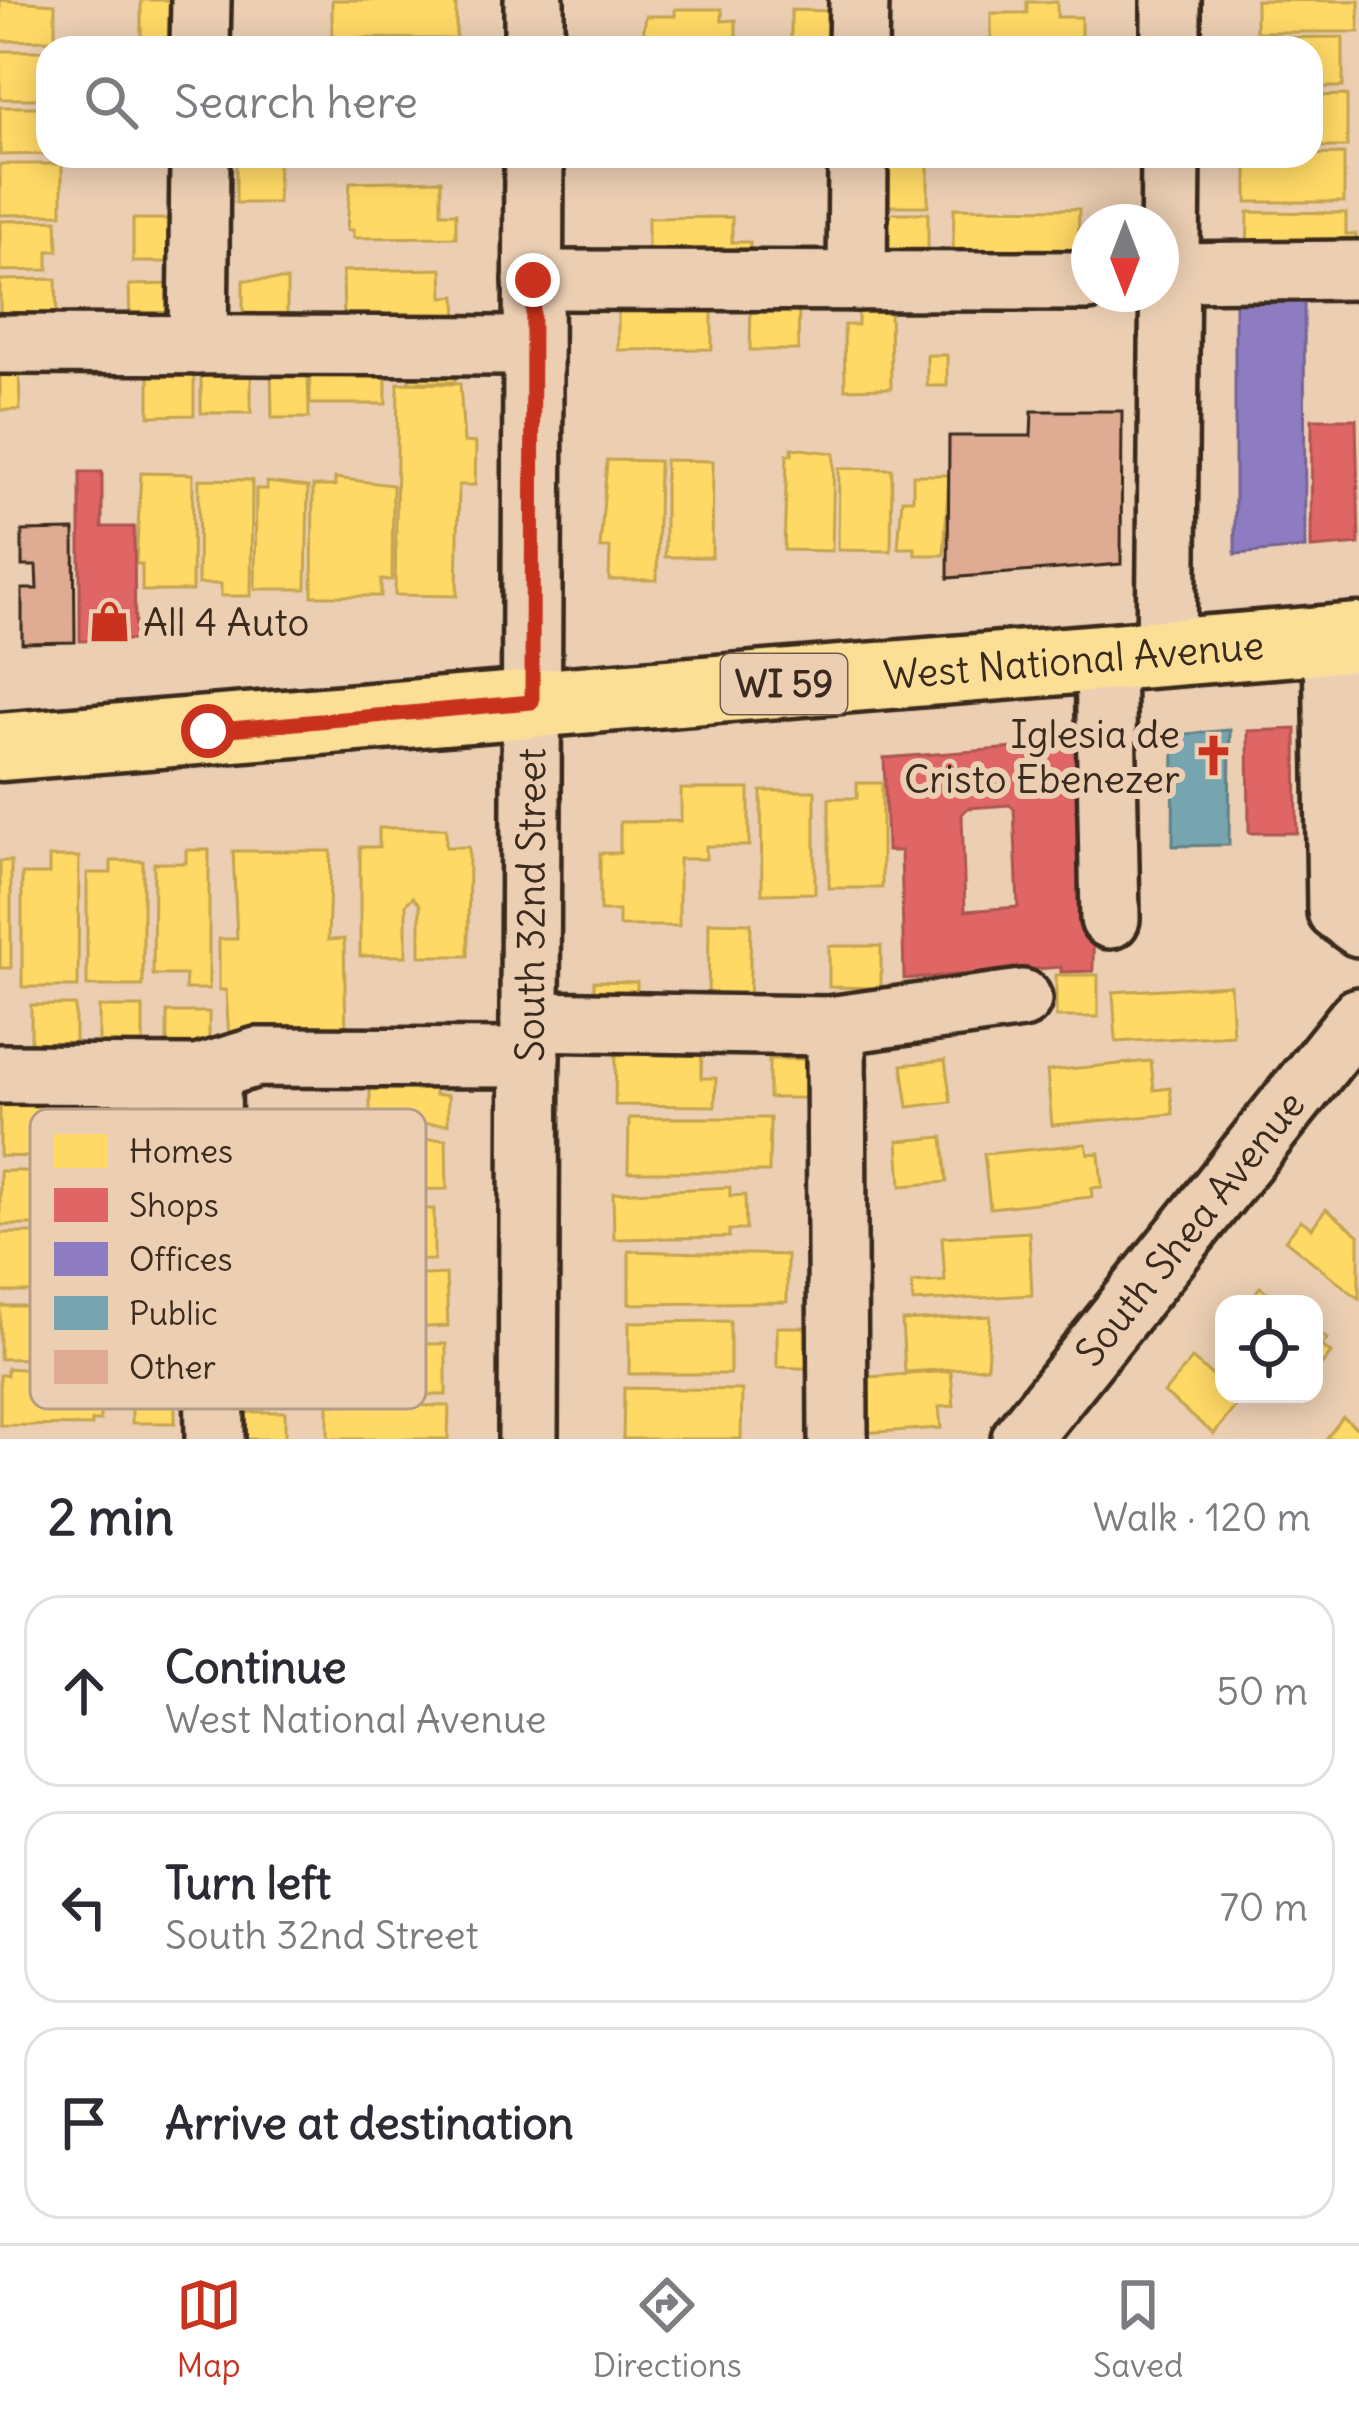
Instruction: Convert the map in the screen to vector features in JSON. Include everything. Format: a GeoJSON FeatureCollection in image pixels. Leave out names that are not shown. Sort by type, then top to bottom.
{"type":"FeatureCollection","features":[{"type":"Feature","properties":{"kind":"main road","name":"West National Avenue"},"geometry":{"type":"LineString","coordinates":[[0,747],[1346,639]]}},
{"type":"Feature","properties":{"kind":"street"},"geometry":{"type":"LineString","coordinates":[[200,36],[201,0]]}},
{"type":"Feature","properties":{"kind":"street"},"geometry":{"type":"LineString","coordinates":[[534,0],[534,36]]}},
{"type":"Feature","properties":{"kind":"street"},"geometry":{"type":"LineString","coordinates":[[858,36],[859,0]]}},
{"type":"Feature","properties":{"kind":"street"},"geometry":{"type":"LineString","coordinates":[[1171,36],[1172,0]]}},
{"type":"Feature","properties":{"kind":"street"},"geometry":{"type":"LineString","coordinates":[[198,345],[200,168]]}},
{"type":"Feature","properties":{"kind":"street","name":"South 32nd Street"},"geometry":{"type":"LineString","coordinates":[[528,1439],[534,168]]}},
{"type":"Feature","properties":{"kind":"street"},"geometry":{"type":"LineString","coordinates":[[857,168],[857,280]]}},
{"type":"Feature","properties":{"kind":"street"},"geometry":{"type":"LineString","coordinates":[[1169,204],[1171,168]]}},
{"type":"Feature","properties":{"kind":"street"},"geometry":{"type":"LineString","coordinates":[[1179,278],[1359,270]]}},
{"type":"Feature","properties":{"kind":"street"},"geometry":{"type":"LineString","coordinates":[[533,280],[1071,281]]}},
{"type":"Feature","properties":{"kind":"street"},"geometry":{"type":"LineString","coordinates":[[1110,919],[1164,312]]}},
{"type":"Feature","properties":{"kind":"street"},"geometry":{"type":"LineString","coordinates":[[0,344],[533,346]]}},
{"type":"Feature","properties":{"kind":"street"},"geometry":{"type":"LineString","coordinates":[[1346,639],[1337,911],[1359,927]]}},
{"type":"Feature","properties":{"kind":"street"},"geometry":{"type":"LineString","coordinates":[[0,1074],[151,1078],[211,1072],[257,1057],[829,1026],[1022,999]]}},
{"type":"Feature","properties":{"kind":"street","name":"South Shea Avenue"},"geometry":{"type":"LineString","coordinates":[[1021,1439],[1359,1017]]}},
{"type":"Feature","properties":{"kind":"street"},"geometry":{"type":"LineString","coordinates":[[829,1026],[836,1034],[838,1439]]}},
{"type":"Feature","properties":{"kind":"street"},"geometry":{"type":"LineString","coordinates":[[211,1072],[211,1109]]}},
{"type":"Feature","properties":{"kind":"street"},"geometry":{"type":"LineString","coordinates":[[215,1409],[215,1439]]}},
{"type":"Feature","properties":{"kind":"building: Homes"},"geometry":{"type":"Polygon","coordinates":[[[0,0],[55,4],[55,36],[0,41],[0,0]]]}},
{"type":"Feature","properties":{"kind":"building: Homes"},"geometry":{"type":"Polygon","coordinates":[[[141,0],[181,0],[182,36],[141,36],[141,0]]]}},
{"type":"Feature","properties":{"kind":"building: Homes"},"geometry":{"type":"Polygon","coordinates":[[[332,0],[456,0],[456,36],[332,36],[332,0]]]}},
{"type":"Feature","properties":{"kind":"building: Homes"},"geometry":{"type":"Polygon","coordinates":[[[1256,0],[1359,1],[1359,32],[1256,32],[1256,0]]]}},
{"type":"Feature","properties":{"kind":"building: Homes"},"geometry":{"type":"Polygon","coordinates":[[[1027,2],[1057,2],[1057,17],[1081,17],[1081,36],[991,36],[991,13],[1027,13],[1027,2]]]}},
{"type":"Feature","properties":{"kind":"building: Homes"},"geometry":{"type":"Polygon","coordinates":[[[675,9],[722,9],[722,21],[736,20],[736,36],[643,36],[646,16],[675,16],[675,9]]]}},
{"type":"Feature","properties":{"kind":"building: Homes"},"geometry":{"type":"Polygon","coordinates":[[[791,10],[835,11],[835,36],[791,36],[791,10]]]}},
{"type":"Feature","properties":{"kind":"building: Homes"},"geometry":{"type":"Polygon","coordinates":[[[1323,37],[1343,37],[1343,87],[1323,87],[1323,37]]]}},
{"type":"Feature","properties":{"kind":"building: Homes"},"geometry":{"type":"Polygon","coordinates":[[[0,51],[36,51],[36,99],[0,99],[0,51]]]}},
{"type":"Feature","properties":{"kind":"building: Homes"},"geometry":{"type":"Polygon","coordinates":[[[1347,95],[1347,147],[1323,147],[1323,96],[1347,95]]]}},
{"type":"Feature","properties":{"kind":"building: Homes"},"geometry":{"type":"Polygon","coordinates":[[[0,107],[36,107],[36,154],[0,155],[0,107]]]}},
{"type":"Feature","properties":{"kind":"building: Homes"},"geometry":{"type":"Polygon","coordinates":[[[1323,154],[1344,154],[1344,202],[1247,202],[1247,168],[1323,168],[1323,154]]]}},
{"type":"Feature","properties":{"kind":"building: Homes"},"geometry":{"type":"Polygon","coordinates":[[[0,164],[62,168],[62,214],[0,215],[0,164]]]}},
{"type":"Feature","properties":{"kind":"building: Homes"},"geometry":{"type":"Polygon","coordinates":[[[236,168],[278,168],[278,203],[236,203],[236,168]]]}},
{"type":"Feature","properties":{"kind":"building: Homes"},"geometry":{"type":"Polygon","coordinates":[[[884,168],[928,168],[928,206],[883,206],[884,168]]]}},
{"type":"Feature","properties":{"kind":"building: Homes"},"geometry":{"type":"Polygon","coordinates":[[[441,180],[441,213],[456,213],[456,237],[353,238],[353,230],[347,230],[350,182],[441,180]]]}},
{"type":"Feature","properties":{"kind":"building: Homes"},"geometry":{"type":"Polygon","coordinates":[[[954,208],[1071,209],[1071,254],[982,256],[982,250],[953,250],[954,208]]]}},
{"type":"Feature","properties":{"kind":"building: Homes"},"geometry":{"type":"Polygon","coordinates":[[[1248,212],[1346,213],[1346,234],[1356,234],[1356,256],[1247,255],[1248,212]]]}},
{"type":"Feature","properties":{"kind":"building: Homes"},"geometry":{"type":"Polygon","coordinates":[[[881,213],[928,213],[928,257],[882,258],[881,213]]]}},
{"type":"Feature","properties":{"kind":"building: Homes"},"geometry":{"type":"Polygon","coordinates":[[[732,217],[732,242],[750,242],[750,267],[648,267],[648,218],[732,217]]]}},
{"type":"Feature","properties":{"kind":"building: Homes"},"geometry":{"type":"Polygon","coordinates":[[[133,219],[175,219],[175,262],[133,262],[133,219]]]}},
{"type":"Feature","properties":{"kind":"building: Homes"},"geometry":{"type":"Polygon","coordinates":[[[57,220],[58,251],[48,251],[48,270],[0,271],[0,221],[57,220]]]}},
{"type":"Feature","properties":{"kind":"building: Homes"},"geometry":{"type":"Polygon","coordinates":[[[442,269],[443,297],[456,296],[457,326],[344,328],[343,271],[442,269]]]}},
{"type":"Feature","properties":{"kind":"building: Homes"},"geometry":{"type":"Polygon","coordinates":[[[56,279],[57,317],[0,330],[0,280],[56,279]]]}},
{"type":"Feature","properties":{"kind":"building: Homes"},"geometry":{"type":"Polygon","coordinates":[[[243,280],[287,280],[287,330],[243,330],[243,280]]]}},
{"type":"Feature","properties":{"kind":"building: Homes"},"geometry":{"type":"Polygon","coordinates":[[[173,284],[174,326],[130,326],[129,285],[173,284]]]}},
{"type":"Feature","properties":{"kind":"building: Homes"},"geometry":{"type":"Polygon","coordinates":[[[712,297],[712,349],[618,350],[618,298],[712,297]]]}},
{"type":"Feature","properties":{"kind":"building: Homes"},"geometry":{"type":"Polygon","coordinates":[[[858,297],[890,297],[891,388],[845,389],[844,325],[858,325],[858,297]]]}},
{"type":"Feature","properties":{"kind":"building: Homes"},"geometry":{"type":"Polygon","coordinates":[[[751,302],[799,303],[798,350],[750,350],[751,302]]]}},
{"type":"Feature","properties":{"kind":"building: Homes"},"geometry":{"type":"Polygon","coordinates":[[[927,355],[947,355],[947,386],[927,386],[927,355]]]}},
{"type":"Feature","properties":{"kind":"building: Homes"},"geometry":{"type":"Polygon","coordinates":[[[409,357],[455,357],[455,382],[409,382],[409,357]]]}},
{"type":"Feature","properties":{"kind":"building: Homes"},"geometry":{"type":"Polygon","coordinates":[[[386,364],[386,404],[310,404],[310,365],[386,364]]]}},
{"type":"Feature","properties":{"kind":"building: Homes"},"geometry":{"type":"Polygon","coordinates":[[[271,367],[308,367],[309,418],[272,418],[271,367]]]}},
{"type":"Feature","properties":{"kind":"building: Homes"},"geometry":{"type":"Polygon","coordinates":[[[0,368],[19,368],[20,410],[0,410],[0,368]]]}},
{"type":"Feature","properties":{"kind":"building: Homes"},"geometry":{"type":"Polygon","coordinates":[[[251,368],[251,413],[201,413],[201,369],[251,368]]]}},
{"type":"Feature","properties":{"kind":"building: Homes"},"geometry":{"type":"Polygon","coordinates":[[[194,370],[194,415],[149,416],[149,371],[194,370]]]}},
{"type":"Feature","properties":{"kind":"building: Homes"},"geometry":{"type":"Polygon","coordinates":[[[398,383],[460,384],[464,442],[476,443],[475,485],[459,485],[457,596],[395,595],[398,383]]]}},
{"type":"Feature","properties":{"kind":"building: Homes"},"geometry":{"type":"Polygon","coordinates":[[[792,448],[834,453],[832,551],[784,550],[787,454],[792,455],[792,448]]]}},
{"type":"Feature","properties":{"kind":"building: Homes"},"geometry":{"type":"Polygon","coordinates":[[[607,460],[659,461],[657,580],[609,580],[610,548],[600,548],[607,460]]]}},
{"type":"Feature","properties":{"kind":"building: Homes"},"geometry":{"type":"Polygon","coordinates":[[[665,460],[713,461],[712,557],[665,557],[665,460]]]}},
{"type":"Feature","properties":{"kind":"building: Homes"},"geometry":{"type":"Polygon","coordinates":[[[839,468],[892,469],[891,551],[838,550],[839,468]]]}},
{"type":"Feature","properties":{"kind":"building: Homes"},"geometry":{"type":"Polygon","coordinates":[[[141,473],[193,474],[192,591],[142,591],[142,564],[136,564],[141,473]]]}},
{"type":"Feature","properties":{"kind":"building: Homes"},"geometry":{"type":"Polygon","coordinates":[[[913,475],[949,475],[944,555],[915,555],[915,548],[898,548],[902,499],[913,499],[913,475]]]}},
{"type":"Feature","properties":{"kind":"building: Homes"},"geometry":{"type":"Polygon","coordinates":[[[335,478],[393,485],[392,580],[381,580],[381,596],[312,596],[313,486],[335,486],[335,478]]]}},
{"type":"Feature","properties":{"kind":"building: Homes"},"geometry":{"type":"Polygon","coordinates":[[[199,479],[252,480],[251,596],[221,596],[221,584],[198,584],[199,479]]]}},
{"type":"Feature","properties":{"kind":"building: Homes"},"geometry":{"type":"Polygon","coordinates":[[[267,482],[308,487],[306,589],[255,589],[256,489],[267,489],[267,482]]]}},
{"type":"Feature","properties":{"kind":"building: Homes"},"geometry":{"type":"Polygon","coordinates":[[[857,783],[882,783],[882,888],[829,888],[829,798],[857,798],[857,783]]]}},
{"type":"Feature","properties":{"kind":"building: Homes"},"geometry":{"type":"Polygon","coordinates":[[[681,789],[749,789],[749,846],[706,846],[706,859],[679,859],[679,926],[619,926],[619,911],[600,911],[600,853],[620,853],[620,822],[681,821],[681,789]]]}},
{"type":"Feature","properties":{"kind":"building: Homes"},"geometry":{"type":"Polygon","coordinates":[[[761,791],[815,791],[815,893],[762,894],[761,791]]]}},
{"type":"Feature","properties":{"kind":"building: Homes"},"geometry":{"type":"Polygon","coordinates":[[[379,828],[446,828],[446,847],[469,847],[468,956],[420,956],[420,905],[413,897],[406,904],[406,956],[360,956],[360,847],[379,847],[379,828]]]}},
{"type":"Feature","properties":{"kind":"building: Homes"},"geometry":{"type":"Polygon","coordinates":[[[186,850],[209,850],[209,989],[185,989],[186,975],[153,975],[154,863],[186,863],[186,850]]]}},
{"type":"Feature","properties":{"kind":"building: Homes"},"geometry":{"type":"Polygon","coordinates":[[[233,851],[331,851],[328,940],[344,939],[346,1032],[229,1039],[226,990],[219,990],[219,939],[237,939],[233,851]]]}},
{"type":"Feature","properties":{"kind":"building: Homes"},"geometry":{"type":"Polygon","coordinates":[[[49,857],[79,857],[78,987],[22,987],[22,874],[49,874],[49,857]]]}},
{"type":"Feature","properties":{"kind":"building: Homes"},"geometry":{"type":"Polygon","coordinates":[[[0,861],[11,861],[11,968],[0,968],[0,861]]]}},
{"type":"Feature","properties":{"kind":"building: Homes"},"geometry":{"type":"Polygon","coordinates":[[[111,861],[143,861],[143,986],[87,986],[87,873],[111,873],[111,861]]]}},
{"type":"Feature","properties":{"kind":"building: Homes"},"geometry":{"type":"Polygon","coordinates":[[[709,922],[751,923],[749,1009],[708,1008],[709,922]]]}},
{"type":"Feature","properties":{"kind":"building: Homes"},"geometry":{"type":"Polygon","coordinates":[[[829,946],[881,946],[881,988],[829,987],[829,946]]]}},
{"type":"Feature","properties":{"kind":"building: Homes"},"geometry":{"type":"Polygon","coordinates":[[[1056,975],[1098,975],[1098,1017],[1056,1017],[1056,975]]]}},
{"type":"Feature","properties":{"kind":"building: Homes"},"geometry":{"type":"Polygon","coordinates":[[[594,981],[637,982],[637,1010],[594,1010],[594,981]]]}},
{"type":"Feature","properties":{"kind":"building: Homes"},"geometry":{"type":"Polygon","coordinates":[[[1230,985],[1233,1035],[1116,1042],[1113,992],[1230,985]]]}},
{"type":"Feature","properties":{"kind":"building: Homes"},"geometry":{"type":"Polygon","coordinates":[[[31,1005],[75,1005],[75,1050],[31,1050],[31,1005]]]}},
{"type":"Feature","properties":{"kind":"building: Homes"},"geometry":{"type":"Polygon","coordinates":[[[99,1007],[143,1007],[143,1049],[99,1049],[99,1007]]]}},
{"type":"Feature","properties":{"kind":"building: Homes"},"geometry":{"type":"Polygon","coordinates":[[[167,1012],[209,1012],[209,1055],[167,1055],[167,1012]]]}},
{"type":"Feature","properties":{"kind":"building: Homes"},"geometry":{"type":"Polygon","coordinates":[[[616,1051],[702,1052],[701,1078],[716,1078],[715,1106],[615,1105],[616,1051]]]}},
{"type":"Feature","properties":{"kind":"building: Homes"},"geometry":{"type":"Polygon","coordinates":[[[769,1059],[827,1059],[827,1098],[769,1098],[769,1059]]]}},
{"type":"Feature","properties":{"kind":"building: Homes"},"geometry":{"type":"Polygon","coordinates":[[[945,1060],[951,1102],[908,1107],[902,1065],[945,1060]]]}},
{"type":"Feature","properties":{"kind":"building: Homes"},"geometry":{"type":"Polygon","coordinates":[[[1151,1061],[1154,1090],[1170,1088],[1173,1114],[1052,1125],[1047,1071],[1151,1061]]]}},
{"type":"Feature","properties":{"kind":"building: Homes"},"geometry":{"type":"Polygon","coordinates":[[[370,1072],[435,1072],[435,1095],[448,1095],[448,1124],[426,1124],[426,1109],[370,1109],[370,1072]]]}},
{"type":"Feature","properties":{"kind":"building: Homes"},"geometry":{"type":"Polygon","coordinates":[[[139,1100],[179,1100],[179,1109],[139,1109],[139,1100]]]}},
{"type":"Feature","properties":{"kind":"building: Homes"},"geometry":{"type":"Polygon","coordinates":[[[0,1102],[81,1103],[80,1109],[30,1109],[30,1157],[0,1156],[0,1102]]]}},
{"type":"Feature","properties":{"kind":"building: Homes"},"geometry":{"type":"Polygon","coordinates":[[[629,1118],[770,1118],[769,1172],[628,1172],[629,1118]]]}},
{"type":"Feature","properties":{"kind":"building: Homes"},"geometry":{"type":"Polygon","coordinates":[[[943,1137],[947,1182],[901,1186],[898,1141],[943,1137]]]}},
{"type":"Feature","properties":{"kind":"building: Homes"},"geometry":{"type":"Polygon","coordinates":[[[426,1139],[446,1139],[447,1189],[426,1189],[426,1139]]]}},
{"type":"Feature","properties":{"kind":"building: Homes"},"geometry":{"type":"Polygon","coordinates":[[[1086,1144],[1088,1154],[1099,1153],[1102,1187],[1091,1188],[1092,1197],[990,1208],[984,1154],[1086,1144]]]}},
{"type":"Feature","properties":{"kind":"building: Homes"},"geometry":{"type":"Polygon","coordinates":[[[0,1171],[30,1171],[30,1225],[0,1225],[0,1171]]]}},
{"type":"Feature","properties":{"kind":"building: Homes"},"geometry":{"type":"Polygon","coordinates":[[[730,1187],[730,1196],[745,1195],[746,1230],[729,1230],[729,1237],[614,1239],[613,1193],[730,1187]]]}},
{"type":"Feature","properties":{"kind":"building: Homes"},"geometry":{"type":"Polygon","coordinates":[[[426,1209],[434,1209],[434,1260],[426,1260],[426,1209]]]}},
{"type":"Feature","properties":{"kind":"building: Homes"},"geometry":{"type":"Polygon","coordinates":[[[1326,1209],[1359,1235],[1359,1299],[1285,1240],[1301,1220],[1312,1228],[1326,1209]]]}},
{"type":"Feature","properties":{"kind":"building: Homes"},"geometry":{"type":"Polygon","coordinates":[[[1029,1232],[1032,1295],[913,1302],[912,1283],[945,1281],[942,1237],[1029,1232]]]}},
{"type":"Feature","properties":{"kind":"building: Homes"},"geometry":{"type":"Polygon","coordinates":[[[0,1233],[30,1233],[30,1292],[0,1292],[0,1233]]]}},
{"type":"Feature","properties":{"kind":"building: Homes"},"geometry":{"type":"Polygon","coordinates":[[[629,1251],[787,1255],[787,1302],[629,1304],[629,1251]]]}},
{"type":"Feature","properties":{"kind":"building: Homes"},"geometry":{"type":"Polygon","coordinates":[[[446,1274],[448,1326],[426,1327],[426,1275],[446,1274]]]}},
{"type":"Feature","properties":{"kind":"building: Homes"},"geometry":{"type":"Polygon","coordinates":[[[0,1306],[30,1306],[30,1359],[0,1359],[0,1306]]]}},
{"type":"Feature","properties":{"kind":"building: Homes"},"geometry":{"type":"Polygon","coordinates":[[[990,1316],[987,1367],[905,1372],[902,1321],[990,1316]]]}},
{"type":"Feature","properties":{"kind":"building: Homes"},"geometry":{"type":"Polygon","coordinates":[[[730,1321],[730,1374],[629,1374],[629,1322],[730,1321]]]}},
{"type":"Feature","properties":{"kind":"building: Homes"},"geometry":{"type":"Polygon","coordinates":[[[777,1327],[821,1327],[821,1369],[777,1367],[777,1327]]]}},
{"type":"Feature","properties":{"kind":"building: Homes"},"geometry":{"type":"Polygon","coordinates":[[[426,1344],[446,1344],[446,1395],[426,1395],[426,1344]]]}},
{"type":"Feature","properties":{"kind":"building: Homes"},"geometry":{"type":"Polygon","coordinates":[[[1192,1359],[1215,1378],[1215,1403],[1238,1403],[1214,1434],[1164,1393],[1192,1359]]]}},
{"type":"Feature","properties":{"kind":"building: Homes"},"geometry":{"type":"Polygon","coordinates":[[[7,1368],[30,1370],[30,1409],[100,1409],[100,1421],[92,1421],[92,1426],[0,1425],[0,1375],[7,1375],[7,1368]]]}},
{"type":"Feature","properties":{"kind":"building: Homes"},"geometry":{"type":"Polygon","coordinates":[[[951,1371],[954,1406],[939,1407],[941,1428],[860,1433],[856,1378],[951,1371]]]}},
{"type":"Feature","properties":{"kind":"building: Homes"},"geometry":{"type":"Polygon","coordinates":[[[624,1388],[742,1390],[741,1439],[623,1439],[624,1388]]]}},
{"type":"Feature","properties":{"kind":"building: Homes"},"geometry":{"type":"Polygon","coordinates":[[[449,1406],[448,1439],[328,1439],[328,1409],[449,1406]]]}},
{"type":"Feature","properties":{"kind":"building: Homes"},"geometry":{"type":"Polygon","coordinates":[[[132,1409],[175,1409],[175,1423],[132,1423],[132,1409]]]}},
{"type":"Feature","properties":{"kind":"building: Homes"},"geometry":{"type":"Polygon","coordinates":[[[237,1412],[285,1412],[285,1439],[237,1439],[237,1412]]]}},
{"type":"Feature","properties":{"kind":"building: Homes"},"geometry":{"type":"Polygon","coordinates":[[[1343,1417],[1359,1430],[1359,1439],[1326,1439],[1343,1417]]]}},
{"type":"Feature","properties":{"kind":"building: Shops"},"geometry":{"type":"Polygon","coordinates":[[[1312,419],[1356,419],[1359,544],[1311,548],[1312,419]]]}},
{"type":"Feature","properties":{"kind":"building: Shops"},"geometry":{"type":"Polygon","coordinates":[[[80,472],[102,472],[102,527],[134,527],[135,640],[80,641],[80,472]]]}},
{"type":"Feature","properties":{"kind":"building: Shops"},"geometry":{"type":"Polygon","coordinates":[[[1296,729],[1297,833],[1249,833],[1248,731],[1296,729]]]}},
{"type":"Feature","properties":{"kind":"building: Shops"},"geometry":{"type":"Polygon","coordinates":[[[1095,742],[1093,971],[1061,972],[1061,967],[904,979],[901,851],[887,851],[884,758],[1095,742]],[[1010,805],[968,808],[962,814],[965,911],[1018,907],[1014,809],[1010,805]]]}},
{"type":"Feature","properties":{"kind":"building: Offices"},"geometry":{"type":"Polygon","coordinates":[[[1235,284],[1304,284],[1305,548],[1235,554],[1235,284]]]}},
{"type":"Feature","properties":{"kind":"building: Public"},"geometry":{"type":"Polygon","coordinates":[[[1230,730],[1229,845],[1173,846],[1174,735],[1230,730]]]}},
{"type":"Feature","properties":{"kind":"building: Other"},"geometry":{"type":"Polygon","coordinates":[[[1032,411],[1122,411],[1121,564],[948,578],[949,436],[1031,436],[1032,411]]]}},
{"type":"Feature","properties":{"kind":"building: Other"},"geometry":{"type":"Polygon","coordinates":[[[74,530],[75,642],[22,643],[22,589],[37,589],[36,566],[22,566],[22,531],[74,530]]]}},
{"type":"Feature","properties":{"kind":"place","name":"All 4 Auto"},"geometry":{"type":"Point","coordinates":[109,622]}},
{"type":"Feature","properties":{"kind":"place","name":"Iglesia de Cristo Ebenezer"},"geometry":{"type":"Point","coordinates":[1214,756]}},
{"type":"Feature","properties":{"kind":"route"},"geometry":{"type":"LineString","coordinates":[[208,731],[532,702],[533,280]]}}]}
